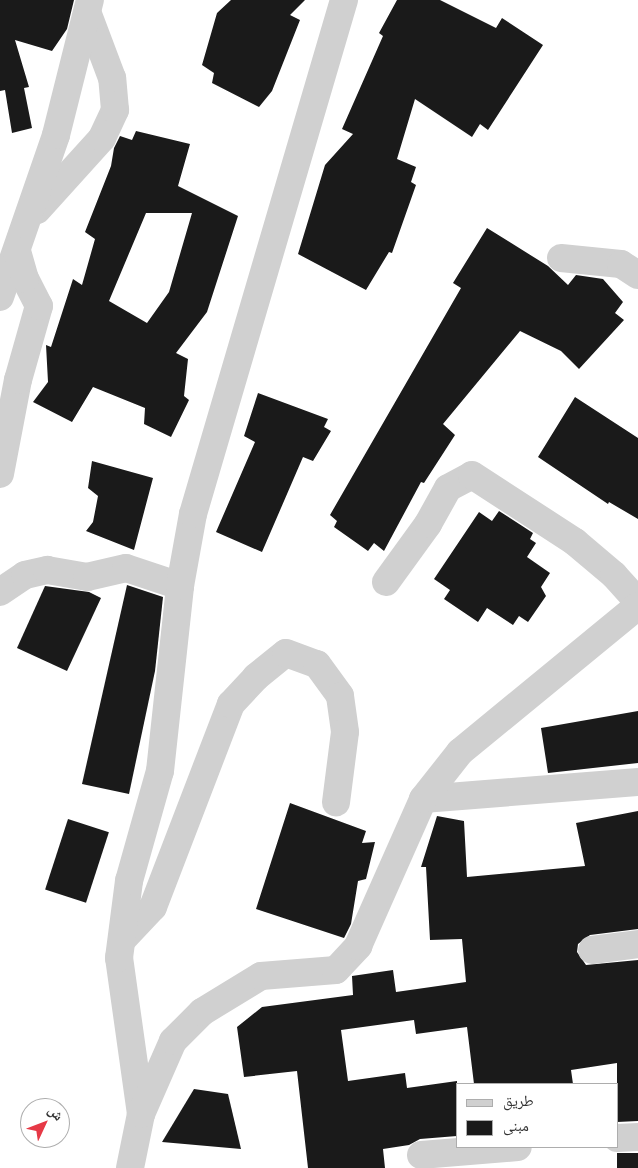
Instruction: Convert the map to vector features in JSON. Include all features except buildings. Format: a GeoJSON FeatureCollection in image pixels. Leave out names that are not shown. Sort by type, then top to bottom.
{"type":"FeatureCollection","features":[{"type":"Feature","properties":{"kind":"street"},"geometry":{"type":"LineString","coordinates":[[141,1114],[119,958],[129,881],[160,771],[180,586],[193,514],[344,0]]}},
{"type":"Feature","properties":{"kind":"street"},"geometry":{"type":"LineString","coordinates":[[30,216],[102,138],[115,110],[112,78],[89,7]]}},
{"type":"Feature","properties":{"kind":"street"},"geometry":{"type":"LineString","coordinates":[[0,297],[30,216],[89,7]]}},
{"type":"Feature","properties":{"kind":"street"},"geometry":{"type":"LineString","coordinates":[[0,474],[18,380],[39,306],[25,279],[17,251]]}},
{"type":"Feature","properties":{"kind":"street"},"geometry":{"type":"LineString","coordinates":[[561,258],[621,264],[638,276]]}},
{"type":"Feature","properties":{"kind":"street"},"geometry":{"type":"LineString","coordinates":[[386,582],[428,524],[448,488],[472,476],[575,542],[614,575],[638,602]]}},
{"type":"Feature","properties":{"kind":"street"},"geometry":{"type":"LineString","coordinates":[[0,592],[25,575],[47,570],[87,577],[126,568],[180,586]]}},
{"type":"Feature","properties":{"kind":"street"},"geometry":{"type":"LineString","coordinates":[[130,1168],[141,1114],[173,1041],[202,1012],[261,976],[336,970],[358,946],[423,799],[460,752],[638,606]]}},
{"type":"Feature","properties":{"kind":"street"},"geometry":{"type":"LineString","coordinates":[[122,940],[153,907],[231,704],[256,677],[286,653],[317,664],[340,696],[345,732],[336,802]]}},
{"type":"Feature","properties":{"kind":"street"},"geometry":{"type":"LineString","coordinates":[[423,799],[638,782]]}},
{"type":"Feature","properties":{"kind":"street"},"geometry":{"type":"LineString","coordinates":[[592,950],[638,944]]}},
{"type":"Feature","properties":{"kind":"street"},"geometry":{"type":"LineString","coordinates":[[618,1138],[638,1137]]}},
{"type":"Feature","properties":{"kind":"street"},"geometry":{"type":"LineString","coordinates":[[421,1155],[506,1148]]}}]}
